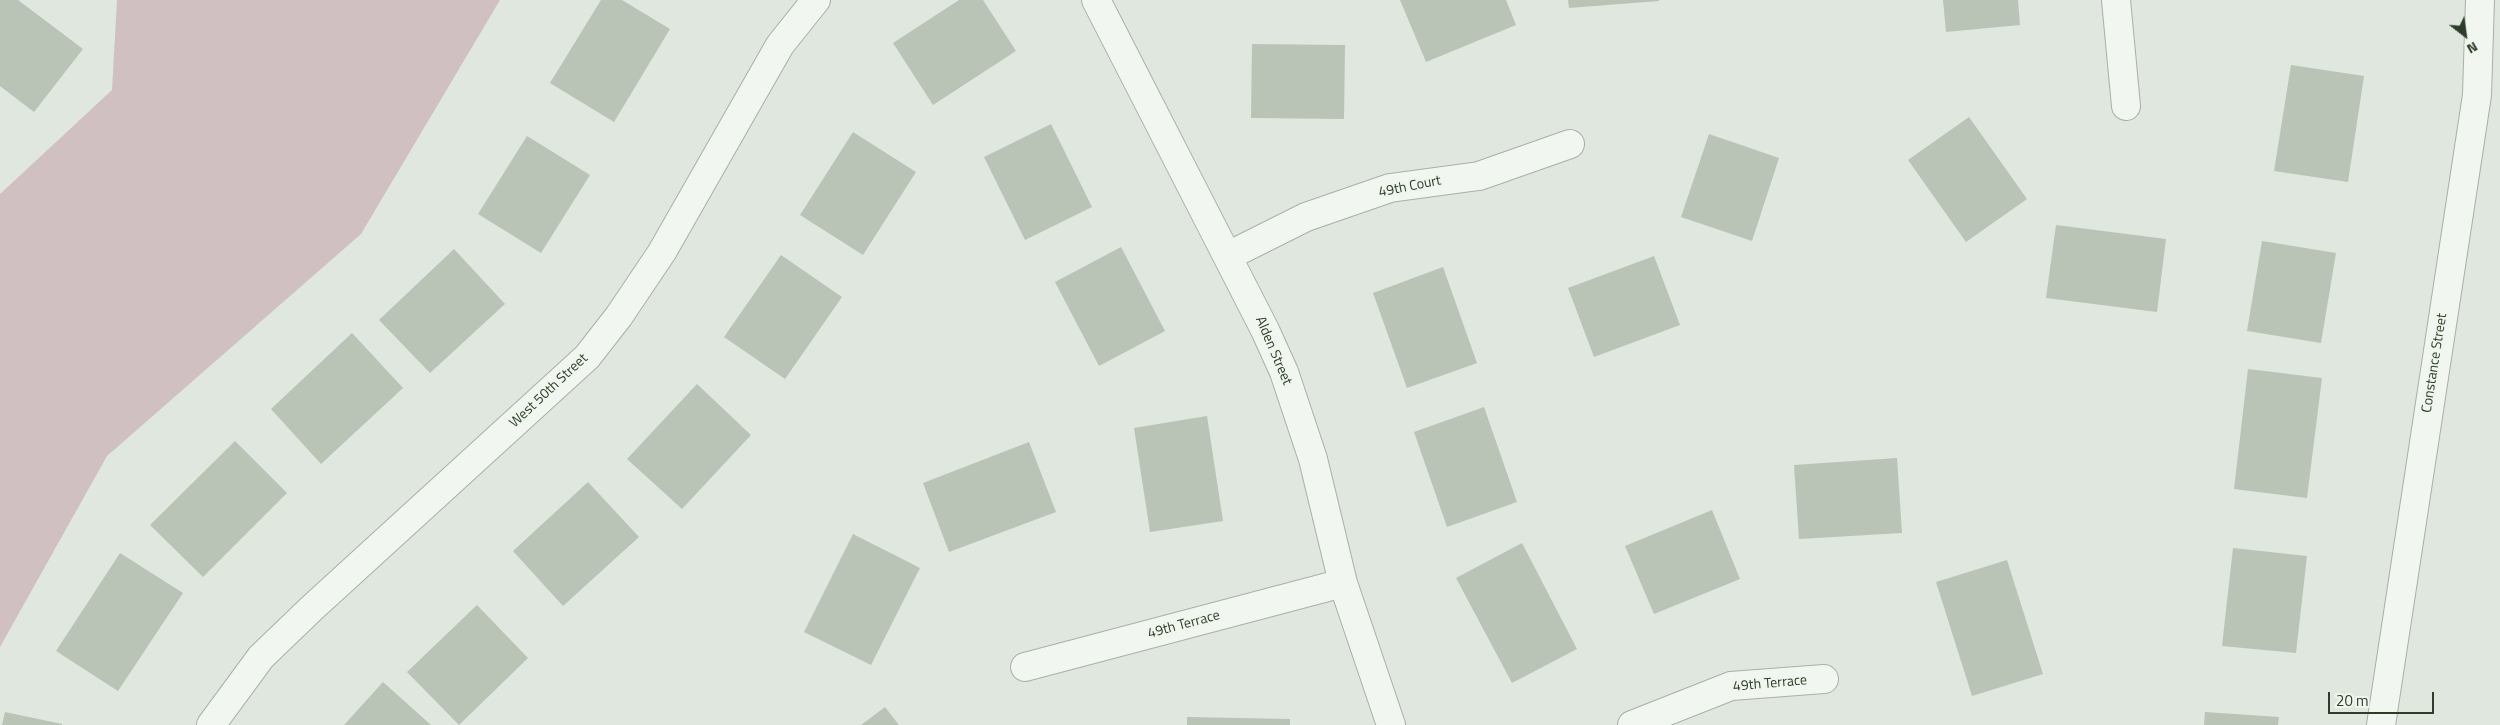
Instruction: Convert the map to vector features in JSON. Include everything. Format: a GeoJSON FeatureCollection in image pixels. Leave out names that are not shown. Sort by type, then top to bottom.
{"type":"FeatureCollection","features":[{"type":"Feature","properties":{"kind":"street","name":"West 50th Street"},"geometry":{"type":"LineString","coordinates":[[211,725],[262,658],[312,608],[587,357],[619,316],[662,252],[780,46],[816,0]]}},
{"type":"Feature","properties":{"kind":"street","name":"Alden Street"},"geometry":{"type":"LineString","coordinates":[[1096,0],[1228,256],[1284,372],[1313,459],[1343,583],[1391,725]]}},
{"type":"Feature","properties":{"kind":"street"},"geometry":{"type":"LineString","coordinates":[[2116,0],[2126,106]]}},
{"type":"Feature","properties":{"kind":"street","name":"Constance Street"},"geometry":{"type":"LineString","coordinates":[[2380,725],[2477,95],[2480,0]]}},
{"type":"Feature","properties":{"kind":"street","name":"49th Court"},"geometry":{"type":"LineString","coordinates":[[1228,256],[1306,217],[1390,188],[1479,176],[1570,144]]}},
{"type":"Feature","properties":{"kind":"street","name":"49th Terrace"},"geometry":{"type":"LineString","coordinates":[[1025,667],[1343,583]]}},
{"type":"Feature","properties":{"kind":"street","name":"49th Terrace"},"geometry":{"type":"LineString","coordinates":[[1632,725],[1731,686],[1824,679]]}},
{"type":"Feature","properties":{"kind":"shaded area"},"geometry":{"type":"Polygon","coordinates":[[[117,0],[500,0],[361,234],[107,456],[0,647],[0,194],[112,90],[117,0]]]}},
{"type":"Feature","properties":{"kind":"building"},"geometry":{"type":"Polygon","coordinates":[[[0,0],[18,0],[83,49],[34,112],[0,86],[0,0]]]}},
{"type":"Feature","properties":{"kind":"building"},"geometry":{"type":"Polygon","coordinates":[[[601,0],[622,0],[670,29],[614,122],[550,83],[601,0]]]}},
{"type":"Feature","properties":{"kind":"building"},"geometry":{"type":"Polygon","coordinates":[[[959,0],[983,0],[1016,51],[933,105],[893,43],[959,0]]]}},
{"type":"Feature","properties":{"kind":"building"},"geometry":{"type":"Polygon","coordinates":[[[1400,0],[1506,0],[1516,25],[1426,62],[1400,0]]]}},
{"type":"Feature","properties":{"kind":"building"},"geometry":{"type":"Polygon","coordinates":[[[1568,0],[1659,0],[1659,1],[1569,8],[1568,0]]]}},
{"type":"Feature","properties":{"kind":"building"},"geometry":{"type":"Polygon","coordinates":[[[1943,0],[2018,0],[2020,25],[1946,32],[1943,0]]]}},
{"type":"Feature","properties":{"kind":"building"},"geometry":{"type":"Polygon","coordinates":[[[1252,44],[1345,45],[1344,119],[1251,118],[1252,44]]]}},
{"type":"Feature","properties":{"kind":"building"},"geometry":{"type":"Polygon","coordinates":[[[2291,65],[2364,76],[2348,182],[2274,171],[2291,65]]]}},
{"type":"Feature","properties":{"kind":"building"},"geometry":{"type":"Polygon","coordinates":[[[1969,117],[2027,199],[1966,242],[1908,160],[1969,117]]]}},
{"type":"Feature","properties":{"kind":"building"},"geometry":{"type":"Polygon","coordinates":[[[1051,124],[1092,207],[1025,240],[984,157],[1051,124]]]}},
{"type":"Feature","properties":{"kind":"building"},"geometry":{"type":"Polygon","coordinates":[[[853,132],[916,172],[863,255],[800,215],[853,132]]]}},
{"type":"Feature","properties":{"kind":"building"},"geometry":{"type":"Polygon","coordinates":[[[1709,134],[1779,158],[1752,241],[1681,217],[1709,134]]]}},
{"type":"Feature","properties":{"kind":"building"},"geometry":{"type":"Polygon","coordinates":[[[527,136],[590,175],[541,253],[478,214],[527,136]]]}},
{"type":"Feature","properties":{"kind":"building"},"geometry":{"type":"Polygon","coordinates":[[[2056,225],[2166,239],[2157,312],[2046,298],[2056,225]]]}},
{"type":"Feature","properties":{"kind":"building"},"geometry":{"type":"Polygon","coordinates":[[[2262,241],[2336,253],[2321,343],[2247,331],[2262,241]]]}},
{"type":"Feature","properties":{"kind":"building"},"geometry":{"type":"Polygon","coordinates":[[[1121,247],[1165,331],[1099,366],[1055,282],[1121,247]]]}},
{"type":"Feature","properties":{"kind":"building"},"geometry":{"type":"Polygon","coordinates":[[[454,249],[505,304],[430,373],[379,320],[454,249]]]}},
{"type":"Feature","properties":{"kind":"building"},"geometry":{"type":"Polygon","coordinates":[[[781,255],[842,297],[785,379],[724,337],[781,255]]]}},
{"type":"Feature","properties":{"kind":"building"},"geometry":{"type":"Polygon","coordinates":[[[1654,256],[1680,325],[1594,357],[1568,288],[1654,256]]]}},
{"type":"Feature","properties":{"kind":"building"},"geometry":{"type":"Polygon","coordinates":[[[1443,267],[1477,363],[1407,388],[1373,293],[1443,267]]]}},
{"type":"Feature","properties":{"kind":"building"},"geometry":{"type":"Polygon","coordinates":[[[352,333],[403,388],[321,464],[271,409],[352,333]]]}},
{"type":"Feature","properties":{"kind":"building"},"geometry":{"type":"Polygon","coordinates":[[[2248,369],[2322,378],[2307,498],[2234,489],[2248,369]]]}},
{"type":"Feature","properties":{"kind":"building"},"geometry":{"type":"Polygon","coordinates":[[[697,384],[751,435],[682,509],[627,459],[697,384]]]}},
{"type":"Feature","properties":{"kind":"building"},"geometry":{"type":"Polygon","coordinates":[[[1484,407],[1517,502],[1447,527],[1414,432],[1484,407]]]}},
{"type":"Feature","properties":{"kind":"building"},"geometry":{"type":"Polygon","coordinates":[[[1207,416],[1223,521],[1150,532],[1134,428],[1207,416]]]}},
{"type":"Feature","properties":{"kind":"building"},"geometry":{"type":"Polygon","coordinates":[[[235,441],[287,493],[203,577],[150,525],[235,441]]]}},
{"type":"Feature","properties":{"kind":"building"},"geometry":{"type":"Polygon","coordinates":[[[1029,442],[1056,512],[949,552],[923,483],[1029,442]]]}},
{"type":"Feature","properties":{"kind":"building"},"geometry":{"type":"Polygon","coordinates":[[[1897,458],[1902,533],[1799,539],[1794,465],[1897,458]]]}},
{"type":"Feature","properties":{"kind":"building"},"geometry":{"type":"Polygon","coordinates":[[[588,482],[639,537],[563,606],[513,551],[588,482]]]}},
{"type":"Feature","properties":{"kind":"building"},"geometry":{"type":"Polygon","coordinates":[[[1712,510],[1740,579],[1654,614],[1625,546],[1712,510]]]}},
{"type":"Feature","properties":{"kind":"building"},"geometry":{"type":"Polygon","coordinates":[[[853,534],[920,568],[871,665],[804,632],[853,534]]]}},
{"type":"Feature","properties":{"kind":"building"},"geometry":{"type":"Polygon","coordinates":[[[1522,543],[1577,649],[1512,683],[1456,578],[1522,543]]]}},
{"type":"Feature","properties":{"kind":"building"},"geometry":{"type":"Polygon","coordinates":[[[2233,548],[2307,556],[2296,653],[2222,646],[2233,548]]]}},
{"type":"Feature","properties":{"kind":"building"},"geometry":{"type":"Polygon","coordinates":[[[120,553],[183,593],[118,691],[56,651],[120,553]]]}},
{"type":"Feature","properties":{"kind":"building"},"geometry":{"type":"Polygon","coordinates":[[[2007,560],[2043,674],[1972,696],[1936,582],[2007,560]]]}},
{"type":"Feature","properties":{"kind":"building"},"geometry":{"type":"Polygon","coordinates":[[[477,605],[528,658],[459,725],[407,672],[477,605]]]}},
{"type":"Feature","properties":{"kind":"building"},"geometry":{"type":"Polygon","coordinates":[[[383,682],[431,725],[344,725],[383,682]]]}},
{"type":"Feature","properties":{"kind":"building"},"geometry":{"type":"Polygon","coordinates":[[[885,707],[899,725],[861,725],[885,707]]]}},
{"type":"Feature","properties":{"kind":"building"},"geometry":{"type":"Polygon","coordinates":[[[5,712],[62,724],[62,725],[2,725],[5,712]]]}},
{"type":"Feature","properties":{"kind":"building"},"geometry":{"type":"Polygon","coordinates":[[[2205,712],[2279,717],[2278,725],[2204,725],[2205,712]]]}},
{"type":"Feature","properties":{"kind":"building"},"geometry":{"type":"Polygon","coordinates":[[[1187,717],[1290,719],[1290,725],[1187,725],[1187,717]]]}}]}
